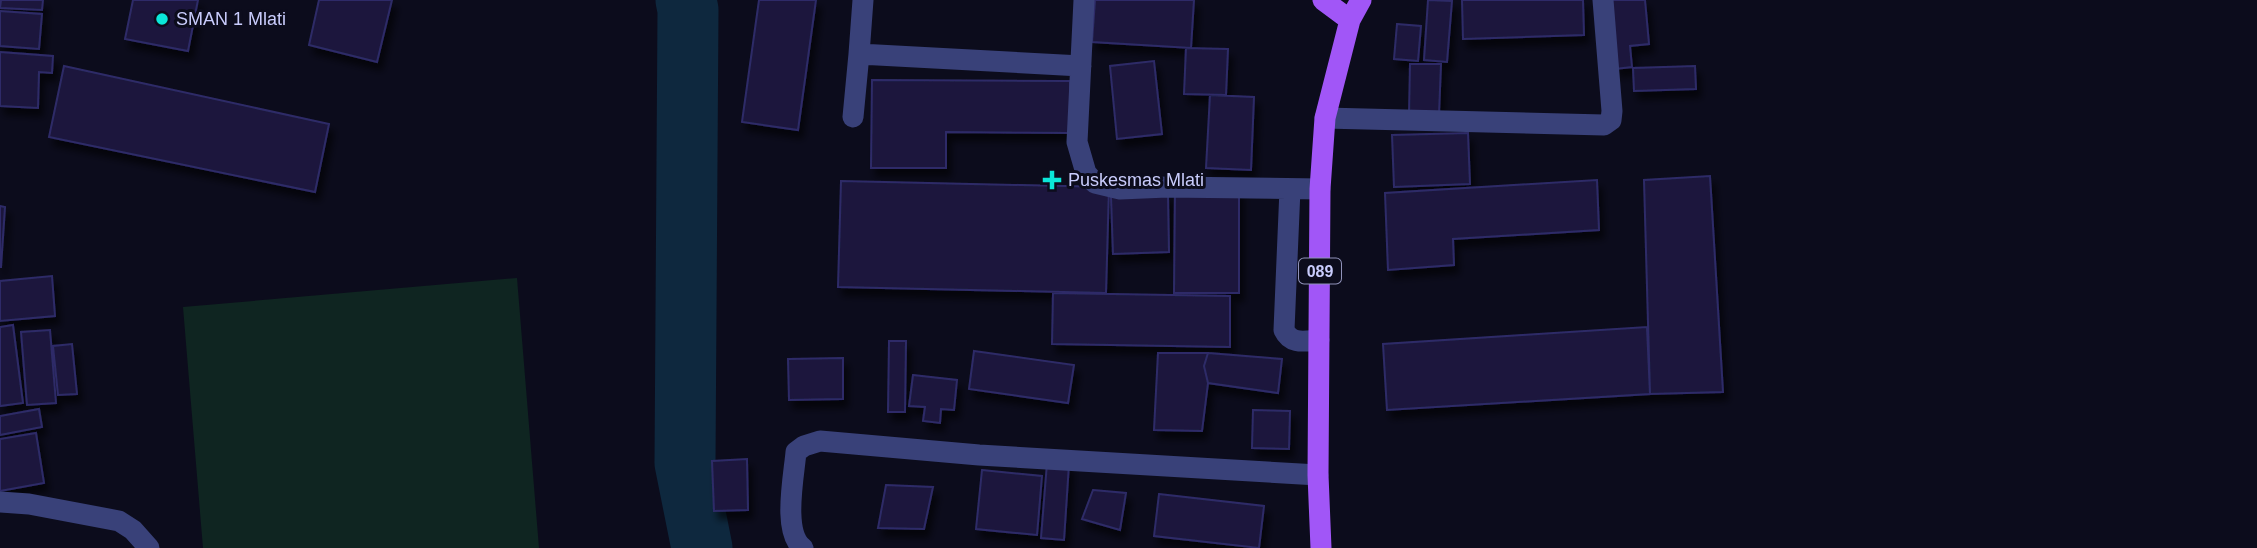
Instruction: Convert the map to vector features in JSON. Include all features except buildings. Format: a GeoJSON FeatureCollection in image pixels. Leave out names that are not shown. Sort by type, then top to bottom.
{"type":"FeatureCollection","features":[{"type":"Feature","properties":{"kind":"main road"},"geometry":{"type":"LineString","coordinates":[[1323,0],[1350,20]]}},
{"type":"Feature","properties":{"kind":"main road","name":"089"},"geometry":{"type":"LineString","coordinates":[[1321,548],[1318,475],[1320,190],[1325,118],[1350,20],[1361,0]]}},
{"type":"Feature","properties":{"kind":"street"},"geometry":{"type":"LineString","coordinates":[[853,117],[863,0]]}},
{"type":"Feature","properties":{"kind":"street"},"geometry":{"type":"LineString","coordinates":[[1084,0],[1077,142],[1086,173],[1095,183],[1120,189],[1167,187],[1320,190]]}},
{"type":"Feature","properties":{"kind":"street"},"geometry":{"type":"LineString","coordinates":[[1325,118],[1604,125],[1611,120],[1612,111],[1604,0]]}},
{"type":"Feature","properties":{"kind":"street"},"geometry":{"type":"LineString","coordinates":[[859,54],[1081,66]]}},
{"type":"Feature","properties":{"kind":"street"},"geometry":{"type":"LineString","coordinates":[[1290,190],[1284,330],[1287,337],[1293,341],[1319,340]]}},
{"type":"Feature","properties":{"kind":"street"},"geometry":{"type":"LineString","coordinates":[[803,548],[797,544],[791,524],[796,452],[804,446],[820,441],[979,455],[1318,475]]}},
{"type":"Feature","properties":{"kind":"street"},"geometry":{"type":"LineString","coordinates":[[0,502],[29,504],[119,521],[133,530],[149,548]]}},
{"type":"Feature","properties":{"kind":"green space"},"geometry":{"type":"Polygon","coordinates":[[[517,278],[539,548],[203,548],[183,307],[517,278]]]}},
{"type":"Feature","properties":{"kind":"waterway"},"geometry":{"type":"LineString","coordinates":[[686,0],[685,463],[702,548]]}},
{"type":"Feature","properties":{"kind":"place","name":"SMAN 1 Mlati"},"geometry":{"type":"Point","coordinates":[162,19]}},
{"type":"Feature","properties":{"kind":"place","name":"Puskesmas Mlati"},"geometry":{"type":"Point","coordinates":[1052,180]}}]}
